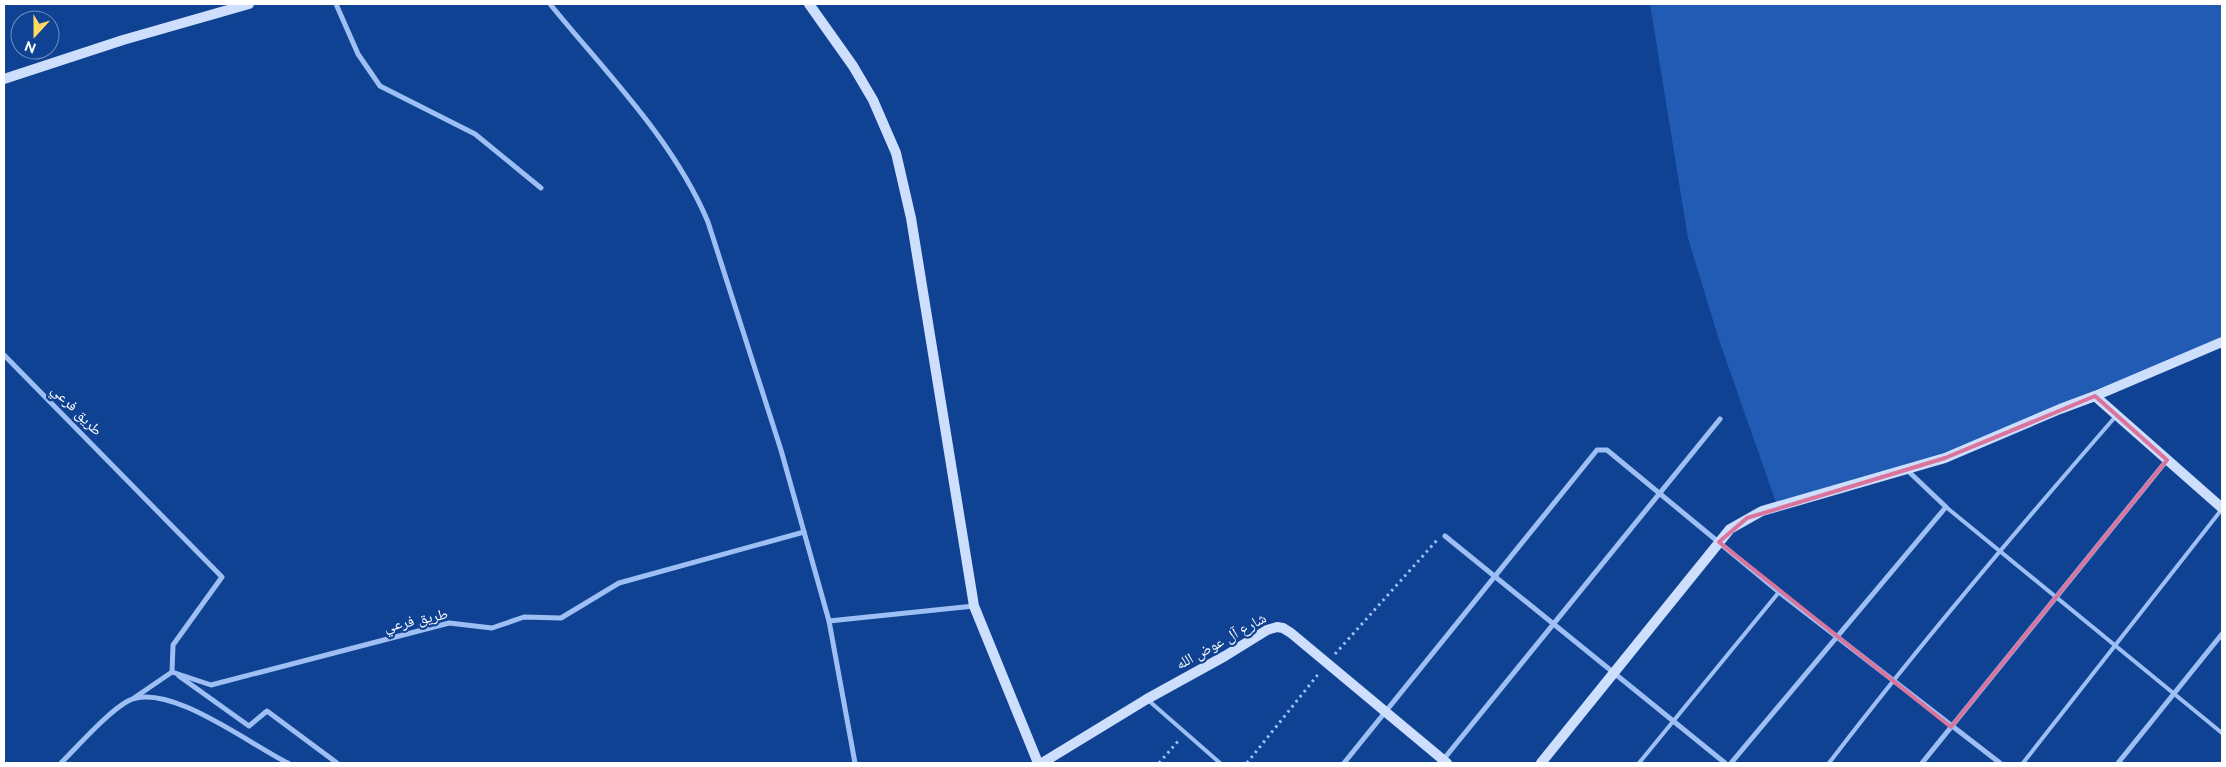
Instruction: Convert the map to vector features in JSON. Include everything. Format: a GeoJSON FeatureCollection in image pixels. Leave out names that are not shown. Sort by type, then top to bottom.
{"type":"FeatureCollection","features":[{"type":"Feature","properties":{"kind":"street"},"geometry":{"type":"LineString","coordinates":[[4,79],[122,40],[249,4]]}},
{"type":"Feature","properties":{"kind":"street"},"geometry":{"type":"LineString","coordinates":[[336,4],[358,54],[380,86],[475,134],[541,188]]}},
{"type":"Feature","properties":{"kind":"street"},"geometry":{"type":"LineString","coordinates":[[550,4],[640,113],[670,154],[701,206],[715,242],[781,450],[829,621],[855,763]]}},
{"type":"Feature","properties":{"kind":"street"},"geometry":{"type":"LineString","coordinates":[[808,4],[853,66],[873,100],[890,135],[911,218],[974,606],[1040,763]]}},
{"type":"Feature","properties":{"kind":"street"},"geometry":{"type":"LineString","coordinates":[[1541,763],[1719,542],[1738,523],[1762,512],[1945,458],[2222,342]]}},
{"type":"Feature","properties":{"kind":"street","name":"طريق فرعي"},"geometry":{"type":"LineString","coordinates":[[4,355],[222,577],[173,645],[172,672],[211,685],[449,622],[492,628],[524,617],[561,618],[619,583],[804,532]]}},
{"type":"Feature","properties":{"kind":"street"},"geometry":{"type":"LineString","coordinates":[[2095,396],[2222,508]]}},
{"type":"Feature","properties":{"kind":"street"},"geometry":{"type":"LineString","coordinates":[[1443,762],[1552,624],[1720,419]]}},
{"type":"Feature","properties":{"kind":"street"},"geometry":{"type":"LineString","coordinates":[[1344,763],[1597,450],[1607,450],[1779,592],[1951,727],[2000,763]]}},
{"type":"Feature","properties":{"kind":"street"},"geometry":{"type":"LineString","coordinates":[[1922,763],[2167,460]]}},
{"type":"Feature","properties":{"kind":"street"},"geometry":{"type":"LineString","coordinates":[[1731,763],[1946,507],[1906,469]]}},
{"type":"Feature","properties":{"kind":"street"},"geometry":{"type":"LineString","coordinates":[[1444,536],[1725,763]]}},
{"type":"Feature","properties":{"kind":"street"},"geometry":{"type":"LineString","coordinates":[[829,621],[974,606]]}},
{"type":"Feature","properties":{"kind":"street","name":"شارع آل عوض الله"},"geometry":{"type":"LineString","coordinates":[[1040,763],[1147,699],[1273,628],[1287,630],[1443,762]]}},
{"type":"Feature","properties":{"kind":"street"},"geometry":{"type":"LineString","coordinates":[[2118,763],[2222,634]]}},
{"type":"Feature","properties":{"kind":"street"},"geometry":{"type":"LineString","coordinates":[[61,763],[117,708],[172,672],[249,726],[267,711],[337,763]]}},
{"type":"Feature","properties":{"kind":"street"},"geometry":{"type":"LineString","coordinates":[[134,698],[160,698],[179,703],[288,763]]}},
{"type":"Feature","properties":{"kind":"lane"},"geometry":{"type":"LineString","coordinates":[[1829,763],[1892,680],[1999,551],[2116,416]]}},
{"type":"Feature","properties":{"kind":"lane"},"geometry":{"type":"LineString","coordinates":[[1946,507],[2222,733]]}},
{"type":"Feature","properties":{"kind":"lane"},"geometry":{"type":"LineString","coordinates":[[2023,763],[2222,508]]}},
{"type":"Feature","properties":{"kind":"lane"},"geometry":{"type":"LineString","coordinates":[[1639,763],[1779,592]]}},
{"type":"Feature","properties":{"kind":"lane"},"geometry":{"type":"LineString","coordinates":[[1147,699],[1220,763]]}},
{"type":"Feature","properties":{"kind":"path"},"geometry":{"type":"LineString","coordinates":[[1246,763],[1326,664],[1439,538],[1444,536]]}},
{"type":"Feature","properties":{"kind":"path"},"geometry":{"type":"LineString","coordinates":[[1159,763],[1185,733]]}},
{"type":"Feature","properties":{"kind":"highlighted area"},"geometry":{"type":"Polygon","coordinates":[[[2095,396],[2167,460],[1951,727],[1719,542],[1747,518],[1945,458],[2095,396]]]}},
{"type":"Feature","properties":{"kind":"shaded area"},"geometry":{"type":"Polygon","coordinates":[[[1650,4],[2222,4],[2222,339],[1936,459],[1778,508],[1719,340],[1688,238],[1650,4]]]}}]}
